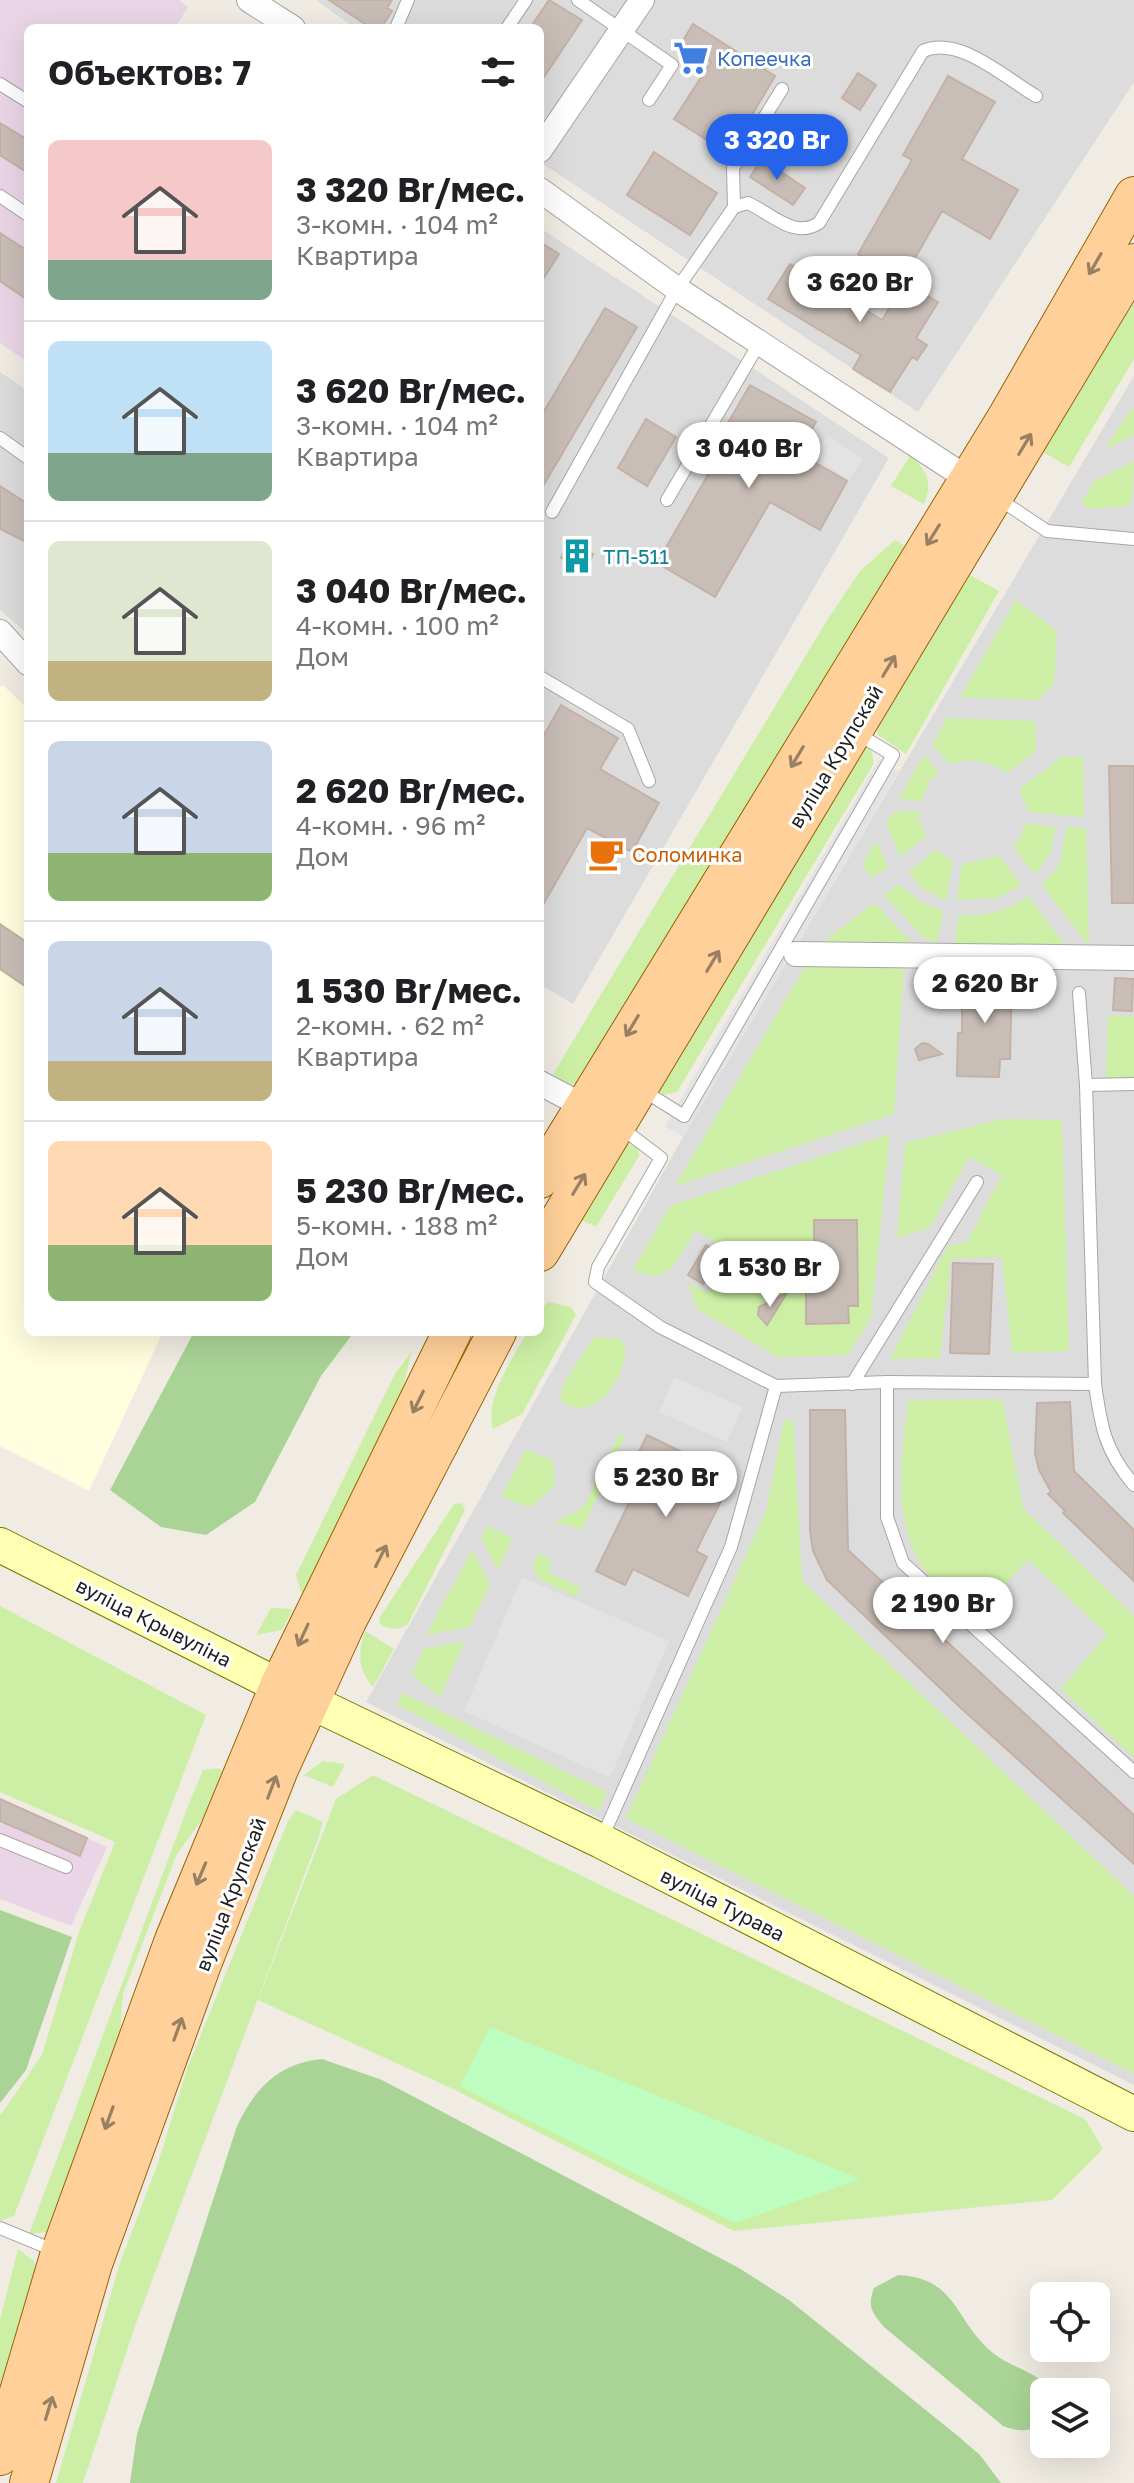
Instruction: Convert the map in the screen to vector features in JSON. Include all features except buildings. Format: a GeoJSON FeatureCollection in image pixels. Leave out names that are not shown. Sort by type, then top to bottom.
{"type":"FeatureCollection","features":[{"type":"Feature","properties":{"kind":"main road","name":"вуліца Крупскай"},"geometry":{"type":"LineString","coordinates":[[544,1175],[600,1115],[638,1087],[851,729],[982,488],[1134,196]]}},
{"type":"Feature","properties":{"kind":"main road","name":"вуліца Крупскай"},"geometry":{"type":"LineString","coordinates":[[544,1243],[600,1115],[982,488],[1134,263]]}},
{"type":"Feature","properties":{"kind":"main road","name":"вуліца Крупскай"},"geometry":{"type":"LineString","coordinates":[[0,2456],[77,2258],[202,1964],[294,1692],[450,1336]]}},
{"type":"Feature","properties":{"kind":"main road","name":"вуліца Крупскай"},"geometry":{"type":"LineString","coordinates":[[294,1692],[495,1336]]}},
{"type":"Feature","properties":{"kind":"main road","name":"вуліца Крывуліна"},"geometry":{"type":"LineString","coordinates":[[0,1545],[294,1692]]}},
{"type":"Feature","properties":{"kind":"main road","name":"вуліца Турава"},"geometry":{"type":"LineString","coordinates":[[294,1692],[601,1841],[1134,2114]]}},
{"type":"Feature","properties":{"kind":"main road","name":"вуліца Крупскай"},"geometry":{"type":"LineString","coordinates":[[29,2483],[77,2258]]}},
{"type":"Feature","properties":{"kind":"street"},"geometry":{"type":"LineString","coordinates":[[249,0],[287,24]]}},
{"type":"Feature","properties":{"kind":"street"},"geometry":{"type":"LineString","coordinates":[[544,144],[642,0]]}},
{"type":"Feature","properties":{"kind":"street"},"geometry":{"type":"LineString","coordinates":[[544,193],[677,289],[982,488]]}},
{"type":"Feature","properties":{"kind":"street"},"geometry":{"type":"LineString","coordinates":[[0,632],[24,659]]}},
{"type":"Feature","properties":{"kind":"street"},"geometry":{"type":"LineString","coordinates":[[796,954],[1134,958]]}},
{"type":"Feature","properties":{"kind":"street"},"geometry":{"type":"LineString","coordinates":[[544,1085],[600,1115]]}},
{"type":"Feature","properties":{"kind":"lane"},"geometry":{"type":"LineString","coordinates":[[398,24],[408,0]]}},
{"type":"Feature","properties":{"kind":"lane"},"geometry":{"type":"LineString","coordinates":[[510,24],[526,0]]}},
{"type":"Feature","properties":{"kind":"lane"},"geometry":{"type":"LineString","coordinates":[[578,0],[672,65],[649,100]]}},
{"type":"Feature","properties":{"kind":"lane"},"geometry":{"type":"LineString","coordinates":[[734,207],[748,203],[795,229],[809,229],[819,223],[923,51],[936,45],[954,47],[1036,96]]}},
{"type":"Feature","properties":{"kind":"lane"},"geometry":{"type":"LineString","coordinates":[[0,84],[24,99]]}},
{"type":"Feature","properties":{"kind":"lane"},"geometry":{"type":"LineString","coordinates":[[552,512],[677,289],[734,207],[733,168],[782,89]]}},
{"type":"Feature","properties":{"kind":"lane"},"geometry":{"type":"LineString","coordinates":[[0,196],[24,212]]}},
{"type":"Feature","properties":{"kind":"lane"},"geometry":{"type":"LineString","coordinates":[[667,500],[760,342]]}},
{"type":"Feature","properties":{"kind":"lane"},"geometry":{"type":"LineString","coordinates":[[0,438],[24,455]]}},
{"type":"Feature","properties":{"kind":"lane"},"geometry":{"type":"LineString","coordinates":[[982,488],[1047,531],[1134,539]]}},
{"type":"Feature","properties":{"kind":"lane"},"geometry":{"type":"LineString","coordinates":[[544,679],[628,729],[649,781]]}},
{"type":"Feature","properties":{"kind":"lane"},"geometry":{"type":"LineString","coordinates":[[638,1087],[684,1116],[893,755],[851,729]]}},
{"type":"Feature","properties":{"kind":"lane"},"geometry":{"type":"LineString","coordinates":[[1079,993],[1086,1085],[1095,1384],[1102,1432],[1114,1462],[1134,1485]]}},
{"type":"Feature","properties":{"kind":"lane"},"geometry":{"type":"LineString","coordinates":[[1086,1085],[1134,1084]]}},
{"type":"Feature","properties":{"kind":"lane"},"geometry":{"type":"LineString","coordinates":[[600,1115],[661,1158],[598,1267],[595,1282],[660,1327],[776,1386],[887,1382],[1095,1384]]}},
{"type":"Feature","properties":{"kind":"lane"},"geometry":{"type":"LineString","coordinates":[[852,1384],[977,1182]]}},
{"type":"Feature","properties":{"kind":"lane"},"geometry":{"type":"LineString","coordinates":[[887,1382],[887,1517],[903,1563],[1134,1772]]}},
{"type":"Feature","properties":{"kind":"lane"},"geometry":{"type":"LineString","coordinates":[[601,1841],[731,1547],[776,1386]]}},
{"type":"Feature","properties":{"kind":"lane"},"geometry":{"type":"LineString","coordinates":[[0,1840],[66,1867]]}},
{"type":"Feature","properties":{"kind":"lane"},"geometry":{"type":"LineString","coordinates":[[0,2228],[77,2258]]}},
{"type":"Feature","properties":{"kind":"shaded area"},"geometry":{"type":"Polygon","coordinates":[[[0,0],[179,0],[188,7],[177,24],[24,24],[24,359],[0,343],[0,0]]]}},
{"type":"Feature","properties":{"kind":"shaded area"},"geometry":{"type":"Polygon","coordinates":[[[316,0],[1134,0],[1134,82],[918,412],[544,165],[544,24],[349,24],[316,0]]]}},
{"type":"Feature","properties":{"kind":"shaded area"},"geometry":{"type":"Polygon","coordinates":[[[544,231],[889,458],[573,1004],[544,986],[544,231]]]}},
{"type":"Feature","properties":{"kind":"shaded area"},"geometry":{"type":"Polygon","coordinates":[[[0,372],[24,388],[24,631],[0,610],[0,372]]]}},
{"type":"Feature","properties":{"kind":"shaded area"},"geometry":{"type":"Polygon","coordinates":[[[1134,376],[1134,2085],[366,1702],[683,1137],[1134,376]]]}},
{"type":"Feature","properties":{"kind":"shaded area"},"geometry":{"type":"Polygon","coordinates":[[[827,435],[863,459],[849,480],[813,455],[827,435]]]}},
{"type":"Feature","properties":{"kind":"shaded area"},"geometry":{"type":"Polygon","coordinates":[[[4,686],[24,705],[24,1336],[161,1336],[89,1491],[0,1446],[0,687],[4,686]]]}},
{"type":"Feature","properties":{"kind":"shaded area"},"geometry":{"type":"Polygon","coordinates":[[[879,760],[899,771],[683,1137],[665,1126],[879,760]]]}},
{"type":"Feature","properties":{"kind":"shaded area"},"geometry":{"type":"Polygon","coordinates":[[[674,1377],[742,1407],[727,1442],[659,1412],[674,1377]]]}},
{"type":"Feature","properties":{"kind":"shaded area"},"geometry":{"type":"Polygon","coordinates":[[[522,1577],[669,1641],[610,1778],[464,1711],[522,1577]]]}},
{"type":"Feature","properties":{"kind":"shaded area"},"geometry":{"type":"Polygon","coordinates":[[[0,1799],[107,1847],[71,1926],[0,1899],[0,1799]]]}},
{"type":"Feature","properties":{"kind":"green space"},"geometry":{"type":"Polygon","coordinates":[[[1134,294],[1134,359],[1069,467],[1039,450],[1134,294]]]}},
{"type":"Feature","properties":{"kind":"green space"},"geometry":{"type":"Polygon","coordinates":[[[1131,409],[1134,409],[1134,435],[1105,449],[1131,409]]]}},
{"type":"Feature","properties":{"kind":"green space"},"geometry":{"type":"Polygon","coordinates":[[[910,456],[927,477],[924,504],[891,486],[910,456]]]}},
{"type":"Feature","properties":{"kind":"green space"},"geometry":{"type":"Polygon","coordinates":[[[1134,461],[1132,501],[1128,506],[1087,509],[1081,500],[1087,496],[1092,482],[1134,461]]]}},
{"type":"Feature","properties":{"kind":"green space"},"geometry":{"type":"Polygon","coordinates":[[[895,540],[904,545],[902,557],[580,1083],[569,1085],[553,1074],[826,622],[860,571],[895,540]]]}},
{"type":"Feature","properties":{"kind":"green space"},"geometry":{"type":"Polygon","coordinates":[[[970,575],[999,591],[906,754],[878,735],[876,721],[970,575]]]}},
{"type":"Feature","properties":{"kind":"green space"},"geometry":{"type":"Polygon","coordinates":[[[1016,600],[1057,631],[1054,683],[1038,700],[960,697],[1016,600]]]}},
{"type":"Feature","properties":{"kind":"green space"},"geometry":{"type":"Polygon","coordinates":[[[947,718],[1035,721],[1036,751],[1008,773],[980,761],[950,764],[932,745],[947,718]]]}},
{"type":"Feature","properties":{"kind":"green space"},"geometry":{"type":"Polygon","coordinates":[[[863,748],[871,748],[874,763],[677,1092],[663,1095],[659,1090],[863,748]]]}},
{"type":"Feature","properties":{"kind":"green space"},"geometry":{"type":"Polygon","coordinates":[[[924,755],[939,772],[930,780],[921,802],[899,798],[924,755]]]}},
{"type":"Feature","properties":{"kind":"green space"},"geometry":{"type":"Polygon","coordinates":[[[1062,757],[1083,757],[1084,817],[1029,812],[1019,789],[1062,757]]]}},
{"type":"Feature","properties":{"kind":"green space"},"geometry":{"type":"Polygon","coordinates":[[[895,811],[920,812],[919,820],[926,836],[900,857],[886,822],[895,811]]]}},
{"type":"Feature","properties":{"kind":"green space"},"geometry":{"type":"Polygon","coordinates":[[[1025,823],[1056,827],[1050,853],[1035,875],[1013,846],[1019,841],[1025,823]]]}},
{"type":"Feature","properties":{"kind":"green space"},"geometry":{"type":"Polygon","coordinates":[[[1067,827],[1086,828],[1089,946],[1042,885],[1059,865],[1067,827]]]}},
{"type":"Feature","properties":{"kind":"green space"},"geometry":{"type":"Polygon","coordinates":[[[876,841],[888,867],[872,878],[862,865],[876,841]]]}},
{"type":"Feature","properties":{"kind":"green space"},"geometry":{"type":"Polygon","coordinates":[[[936,850],[953,861],[946,901],[922,888],[908,872],[936,850]]]}},
{"type":"Feature","properties":{"kind":"green space"},"geometry":{"type":"Polygon","coordinates":[[[999,856],[1022,885],[996,898],[957,900],[962,864],[999,856]]]}},
{"type":"Feature","properties":{"kind":"green space"},"geometry":{"type":"Polygon","coordinates":[[[898,884],[920,901],[943,911],[937,944],[922,936],[884,895],[898,884]]]}},
{"type":"Feature","properties":{"kind":"green space"},"geometry":{"type":"Polygon","coordinates":[[[1028,896],[1069,950],[954,950],[959,915],[995,912],[1028,896]]]}},
{"type":"Feature","properties":{"kind":"green space"},"geometry":{"type":"Polygon","coordinates":[[[874,903],[914,945],[814,949],[874,903]]]}},
{"type":"Feature","properties":{"kind":"green space"},"geometry":{"type":"Polygon","coordinates":[[[904,964],[894,1114],[675,1186],[806,965],[904,964]]]}},
{"type":"Feature","properties":{"kind":"green space"},"geometry":{"type":"Polygon","coordinates":[[[1108,1016],[1134,1016],[1134,1079],[1106,1078],[1108,1016]]]}},
{"type":"Feature","properties":{"kind":"green space"},"geometry":{"type":"Polygon","coordinates":[[[1003,1119],[1062,1120],[1069,1351],[1012,1353],[1002,1257],[951,1259],[940,1358],[890,1359],[948,1246],[967,1242],[1002,1175],[969,1157],[930,1228],[897,1238],[905,1143],[1003,1119]]]}},
{"type":"Feature","properties":{"kind":"green space"},"geometry":{"type":"Polygon","coordinates":[[[890,1134],[871,1318],[848,1355],[777,1357],[697,1309],[688,1283],[708,1293],[732,1252],[696,1231],[671,1269],[655,1277],[633,1270],[670,1206],[890,1134]]]}},
{"type":"Feature","properties":{"kind":"green space"},"geometry":{"type":"Polygon","coordinates":[[[625,1143],[638,1147],[639,1156],[596,1227],[581,1220],[625,1143]]]}},
{"type":"Feature","properties":{"kind":"green space"},"geometry":{"type":"Polygon","coordinates":[[[548,1302],[571,1307],[576,1315],[522,1414],[493,1429],[491,1417],[501,1379],[525,1336],[544,1336],[544,1306],[548,1302]]]}},
{"type":"Feature","properties":{"kind":"green space"},"geometry":{"type":"Polygon","coordinates":[[[192,1336],[351,1336],[321,1376],[255,1502],[206,1535],[161,1527],[110,1490],[192,1336]]]}},
{"type":"Feature","properties":{"kind":"green space"},"geometry":{"type":"Polygon","coordinates":[[[594,1337],[619,1339],[625,1345],[621,1371],[615,1384],[596,1403],[573,1407],[560,1400],[563,1384],[594,1337]]]}},
{"type":"Feature","properties":{"kind":"green space"},"geometry":{"type":"Polygon","coordinates":[[[412,1351],[398,1407],[302,1595],[296,1575],[395,1374],[412,1351]]]}},
{"type":"Feature","properties":{"kind":"green space"},"geometry":{"type":"Polygon","coordinates":[[[1002,1399],[1023,1508],[1134,1616],[1134,1758],[1061,1689],[1107,1634],[1028,1560],[978,1612],[929,1575],[913,1550],[902,1508],[901,1486],[908,1400],[1002,1399]]]}},
{"type":"Feature","properties":{"kind":"green space"},"geometry":{"type":"Polygon","coordinates":[[[793,1420],[802,1581],[1134,1896],[1134,2074],[626,1818],[766,1511],[784,1421],[793,1420]]]}},
{"type":"Feature","properties":{"kind":"green space"},"geometry":{"type":"Polygon","coordinates":[[[619,1435],[625,1437],[582,1530],[555,1522],[584,1507],[619,1435]]]}},
{"type":"Feature","properties":{"kind":"green space"},"geometry":{"type":"Polygon","coordinates":[[[526,1450],[554,1461],[554,1487],[530,1507],[501,1497],[526,1450]]]}},
{"type":"Feature","properties":{"kind":"green space"},"geometry":{"type":"Polygon","coordinates":[[[462,1503],[465,1510],[408,1624],[397,1629],[379,1623],[454,1504],[462,1503]]]}},
{"type":"Feature","properties":{"kind":"green space"},"geometry":{"type":"Polygon","coordinates":[[[487,1526],[512,1538],[498,1571],[481,1537],[487,1526]]]}},
{"type":"Feature","properties":{"kind":"green space"},"geometry":{"type":"Polygon","coordinates":[[[472,1550],[490,1584],[470,1627],[426,1635],[472,1550]]]}},
{"type":"Feature","properties":{"kind":"green space"},"geometry":{"type":"Polygon","coordinates":[[[538,1553],[552,1560],[548,1572],[580,1587],[576,1597],[539,1579],[533,1567],[538,1553]]]}},
{"type":"Feature","properties":{"kind":"green space"},"geometry":{"type":"Polygon","coordinates":[[[0,1606],[206,1715],[14,2216],[0,2221],[0,2116],[42,2055],[79,1932],[115,1842],[0,1792],[0,1606]]]}},
{"type":"Feature","properties":{"kind":"green space"},"geometry":{"type":"Polygon","coordinates":[[[271,1608],[293,1609],[282,1630],[256,1635],[271,1608]]]}},
{"type":"Feature","properties":{"kind":"green space"},"geometry":{"type":"Polygon","coordinates":[[[365,1631],[394,1649],[373,1687],[360,1660],[365,1631]]]}},
{"type":"Feature","properties":{"kind":"green space"},"geometry":{"type":"Polygon","coordinates":[[[465,1641],[440,1697],[412,1675],[423,1649],[465,1641]]]}},
{"type":"Feature","properties":{"kind":"green space"},"geometry":{"type":"Polygon","coordinates":[[[403,1693],[607,1792],[598,1811],[396,1704],[403,1693]]]}},
{"type":"Feature","properties":{"kind":"green space"},"geometry":{"type":"Polygon","coordinates":[[[323,1761],[345,1764],[333,1787],[304,1775],[323,1761]]]}},
{"type":"Feature","properties":{"kind":"green space"},"geometry":{"type":"Polygon","coordinates":[[[219,1768],[224,1773],[208,1811],[177,1854],[123,1994],[120,2034],[55,2220],[47,2232],[29,2234],[188,1806],[203,1770],[219,1768]]]}},
{"type":"Feature","properties":{"kind":"green space"},"geometry":{"type":"Polygon","coordinates":[[[373,1775],[1085,2119],[1103,2149],[1052,2200],[734,2231],[451,2088],[258,2000],[336,1799],[373,1775]]]}},
{"type":"Feature","properties":{"kind":"green space"},"geometry":{"type":"Polygon","coordinates":[[[296,1810],[323,1822],[318,1839],[135,2326],[83,2483],[56,2483],[120,2263],[158,2163],[188,2066],[288,1821],[296,1810]]]}},
{"type":"Feature","properties":{"kind":"green space"},"geometry":{"type":"Polygon","coordinates":[[[0,1910],[72,1937],[26,2070],[0,2103],[0,1910]]]}},
{"type":"Feature","properties":{"kind":"green space"},"geometry":{"type":"Polygon","coordinates":[[[490,2027],[860,2179],[735,2223],[460,2086],[490,2027]]]}},
{"type":"Feature","properties":{"kind":"green space"},"geometry":{"type":"Polygon","coordinates":[[[322,2059],[382,2080],[739,2268],[789,2300],[958,2436],[980,2455],[1001,2483],[130,2483],[137,2434],[237,2126],[252,2100],[270,2080],[293,2066],[322,2059]]]}},
{"type":"Feature","properties":{"kind":"green space"},"geometry":{"type":"Polygon","coordinates":[[[18,2249],[34,2261],[37,2277],[0,2398],[0,2320],[18,2249]]]}},
{"type":"Feature","properties":{"kind":"green space"},"geometry":{"type":"Polygon","coordinates":[[[898,2275],[918,2278],[944,2293],[980,2341],[993,2353],[1037,2378],[1030,2378],[1030,2429],[1003,2426],[884,2327],[872,2309],[874,2288],[898,2275]]]}},
{"type":"Feature","properties":{"kind":"place","name":"Копеечка"},"geometry":{"type":"Point","coordinates":[691,58]}},
{"type":"Feature","properties":{"kind":"place","name":"ТП-511"},"geometry":{"type":"Point","coordinates":[577,556]}},
{"type":"Feature","properties":{"kind":"place","name":"Соломинка"},"geometry":{"type":"Point","coordinates":[606,854]}}]}
